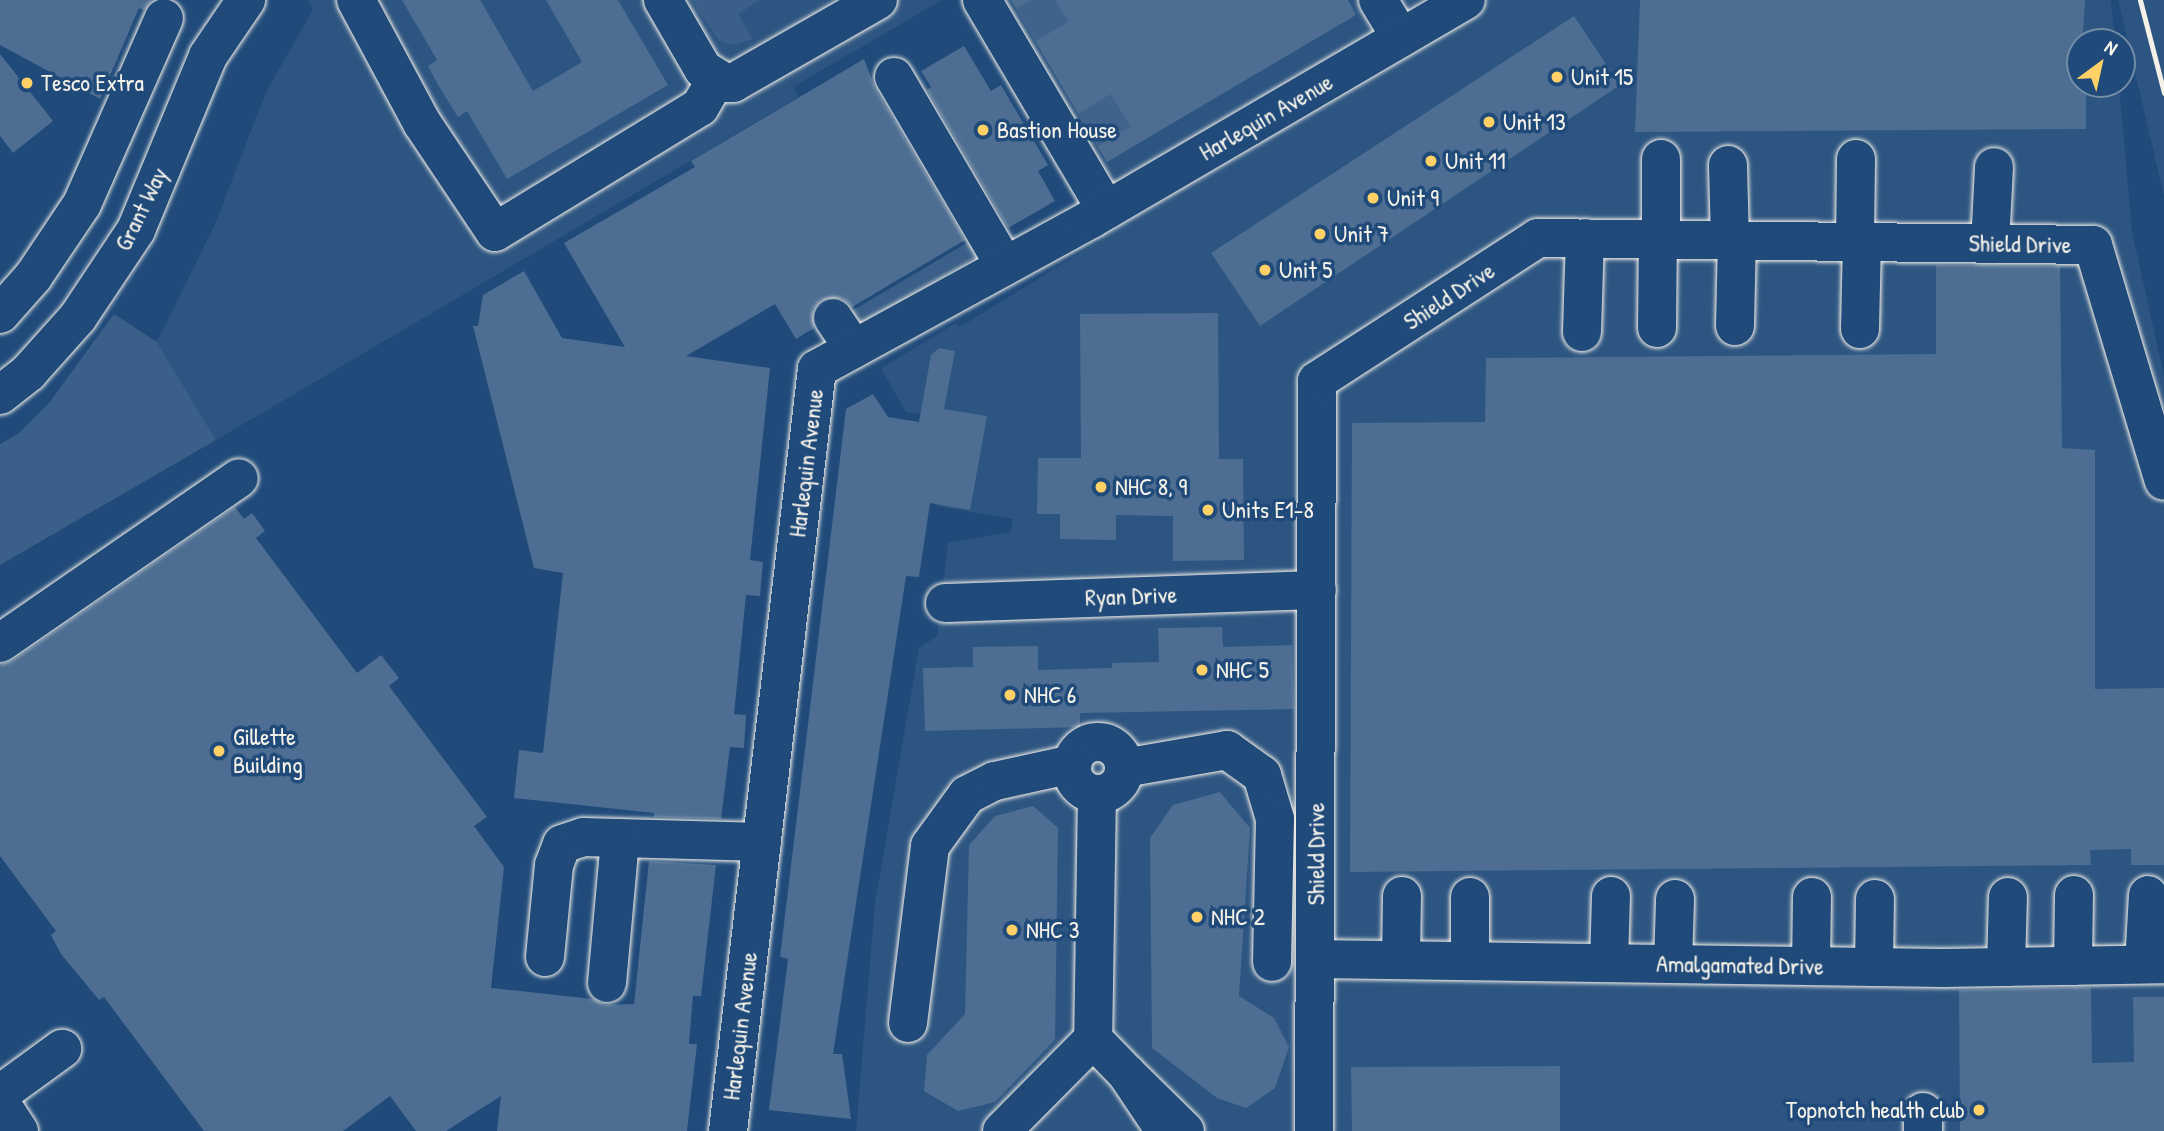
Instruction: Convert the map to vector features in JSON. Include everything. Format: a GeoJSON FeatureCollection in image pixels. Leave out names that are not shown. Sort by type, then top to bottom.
{"type":"FeatureCollection","features":[{"type":"Feature","properties":{"kind":"street","name":"Grant Way"},"geometry":{"type":"LineString","coordinates":[[0,395],[28,373],[78,317],[136,230],[208,56],[246,0]]}},
{"type":"Feature","properties":{"kind":"street"},"geometry":{"type":"LineString","coordinates":[[356,0],[422,123],[495,232],[700,107],[715,81]]}},
{"type":"Feature","properties":{"kind":"street"},"geometry":{"type":"LineString","coordinates":[[663,0],[703,69],[715,81],[733,83],[878,0]]}},
{"type":"Feature","properties":{"kind":"street"},"geometry":{"type":"LineString","coordinates":[[982,0],[1015,32],[1077,137],[1099,215]]}},
{"type":"Feature","properties":{"kind":"street"},"geometry":{"type":"LineString","coordinates":[[1378,0],[1409,21]]}},
{"type":"Feature","properties":{"kind":"street","name":"Harlequin Avenue"},"geometry":{"type":"LineString","coordinates":[[728,1131],[817,369],[1099,215],[1409,21],[1466,0]]}},
{"type":"Feature","properties":{"kind":"street"},"geometry":{"type":"LineString","coordinates":[[0,314],[33,277],[82,204],[164,18]]}},
{"type":"Feature","properties":{"kind":"street"},"geometry":{"type":"LineString","coordinates":[[894,77],[1005,266]]}},
{"type":"Feature","properties":{"kind":"street"},"geometry":{"type":"LineString","coordinates":[[1657,328],[1661,159]]}},
{"type":"Feature","properties":{"kind":"street"},"geometry":{"type":"LineString","coordinates":[[1856,159],[1860,329]]}},
{"type":"Feature","properties":{"kind":"street"},"geometry":{"type":"LineString","coordinates":[[1728,166],[1735,326]]}},
{"type":"Feature","properties":{"kind":"street"},"geometry":{"type":"LineString","coordinates":[[1990,244],[1994,167]]}},
{"type":"Feature","properties":{"kind":"street","name":"Shield Drive"},"geometry":{"type":"LineString","coordinates":[[1314,1131],[1317,380],[1538,238],[2092,245],[2164,481]]}},
{"type":"Feature","properties":{"kind":"street"},"geometry":{"type":"LineString","coordinates":[[1582,332],[1585,238]]}},
{"type":"Feature","properties":{"kind":"street"},"geometry":{"type":"LineString","coordinates":[[833,318],[854,349]]}},
{"type":"Feature","properties":{"kind":"street"},"geometry":{"type":"LineString","coordinates":[[0,643],[239,478]]}},
{"type":"Feature","properties":{"kind":"street","name":"Ryan Drive"},"geometry":{"type":"LineString","coordinates":[[945,603],[1317,590]]}},
{"type":"Feature","properties":{"kind":"street"},"geometry":{"type":"LineString","coordinates":[[1096,742],[1119,752],[1124,768],[1119,784],[1097,794],[1081,788],[1072,764],[1080,749],[1096,742]]}},
{"type":"Feature","properties":{"kind":"street"},"geometry":{"type":"LineString","coordinates":[[1124,768],[1227,750],[1262,775],[1275,819],[1272,962]]}},
{"type":"Feature","properties":{"kind":"street"},"geometry":{"type":"LineString","coordinates":[[908,1023],[930,846],[967,795],[995,781],[1072,764]]}},
{"type":"Feature","properties":{"kind":"street"},"geometry":{"type":"LineString","coordinates":[[1002,1131],[1093,1039],[1097,794]]}},
{"type":"Feature","properties":{"kind":"street"},"geometry":{"type":"LineString","coordinates":[[545,957],[554,865],[562,844],[584,837],[762,842]]}},
{"type":"Feature","properties":{"kind":"street"},"geometry":{"type":"LineString","coordinates":[[607,983],[620,840]]}},
{"type":"Feature","properties":{"kind":"street"},"geometry":{"type":"LineString","coordinates":[[2073,966],[2074,895]]}},
{"type":"Feature","properties":{"kind":"street"},"geometry":{"type":"LineString","coordinates":[[2148,895],[2154,964]]}},
{"type":"Feature","properties":{"kind":"street"},"geometry":{"type":"LineString","coordinates":[[1401,960],[1402,896]]}},
{"type":"Feature","properties":{"kind":"street"},"geometry":{"type":"LineString","coordinates":[[1609,963],[1611,896]]}},
{"type":"Feature","properties":{"kind":"street"},"geometry":{"type":"LineString","coordinates":[[1470,897],[1470,961]]}},
{"type":"Feature","properties":{"kind":"street"},"geometry":{"type":"LineString","coordinates":[[1811,966],[1812,897]]}},
{"type":"Feature","properties":{"kind":"street"},"geometry":{"type":"LineString","coordinates":[[2006,967],[2008,897]]}},
{"type":"Feature","properties":{"kind":"street"},"geometry":{"type":"LineString","coordinates":[[1673,964],[1675,899]]}},
{"type":"Feature","properties":{"kind":"street"},"geometry":{"type":"LineString","coordinates":[[1874,967],[1875,899]]}},
{"type":"Feature","properties":{"kind":"street","name":"Amalgamated Drive"},"geometry":{"type":"LineString","coordinates":[[1315,959],[1874,967],[2154,964]]}},
{"type":"Feature","properties":{"kind":"street"},"geometry":{"type":"LineString","coordinates":[[1093,1039],[1185,1131]]}},
{"type":"Feature","properties":{"kind":"street"},"geometry":{"type":"LineString","coordinates":[[0,1094],[62,1048]]}},
{"type":"Feature","properties":{"kind":"street"},"geometry":{"type":"LineString","coordinates":[[1126,1073],[1165,1131]]}},
{"type":"Feature","properties":{"kind":"street"},"geometry":{"type":"LineString","coordinates":[[0,1102],[19,1131]]}},
{"type":"Feature","properties":{"kind":"shaded area"},"geometry":{"type":"Polygon","coordinates":[[[308,0],[942,0],[793,87],[799,97],[216,440],[157,342],[216,222],[266,92],[313,10],[308,0]]]}},
{"type":"Feature","properties":{"kind":"shaded area"},"geometry":{"type":"Polygon","coordinates":[[[691,0],[760,0],[738,14],[753,39],[734,45],[719,41],[691,0]]]}},
{"type":"Feature","properties":{"kind":"shaded area"},"geometry":{"type":"Polygon","coordinates":[[[960,0],[2111,0],[2114,28],[2066,28],[2066,98],[2120,98],[2132,232],[2164,376],[2164,1131],[1334,1131],[1331,563],[1300,563],[1293,1131],[856,1131],[875,903],[919,648],[937,636],[948,543],[1011,532],[1013,519],[936,506],[952,418],[906,412],[881,368],[956,323],[960,327],[1103,239],[960,0]]]}},
{"type":"Feature","properties":{"kind":"shaded area"},"geometry":{"type":"Polygon","coordinates":[[[2118,0],[2164,0],[2164,196],[2136,77],[2136,28],[2125,28],[2118,0]]]}},
{"type":"Feature","properties":{"kind":"shaded area"},"geometry":{"type":"Polygon","coordinates":[[[972,240],[980,255],[852,330],[843,316],[972,240]]]}},
{"type":"Feature","properties":{"kind":"shaded area"},"geometry":{"type":"Polygon","coordinates":[[[114,314],[157,342],[216,440],[0,565],[0,444],[19,433],[49,403],[114,314]]]}},
{"type":"Feature","properties":{"kind":"building","name":"Tesco Extra"},"geometry":{"type":"Polygon","coordinates":[[[0,0],[152,0],[144,10],[139,8],[100,99],[0,45],[0,0]]]}},
{"type":"Feature","properties":{"kind":"building"},"geometry":{"type":"Polygon","coordinates":[[[402,0],[480,0],[533,91],[582,62],[546,0],[618,0],[668,85],[507,179],[467,111],[458,117],[441,90],[428,66],[437,60],[402,0]]]}},
{"type":"Feature","properties":{"kind":"building"},"geometry":{"type":"Polygon","coordinates":[[[1011,0],[1348,0],[1356,15],[1107,162],[1011,0]]]}},
{"type":"Feature","properties":{"kind":"building"},"geometry":{"type":"Polygon","coordinates":[[[1640,0],[2085,0],[2083,28],[2066,28],[2066,98],[2086,98],[2086,129],[1635,132],[1640,0]]]}},
{"type":"Feature","properties":{"kind":"building"},"geometry":{"type":"Polygon","coordinates":[[[1574,16],[1620,85],[1260,326],[1211,253],[1574,16]]]}},
{"type":"Feature","properties":{"kind":"building","name":"Bastion House"},"geometry":{"type":"Polygon","coordinates":[[[964,46],[991,91],[1001,85],[1048,165],[1038,171],[1055,201],[1008,228],[927,90],[931,87],[921,71],[964,46]]]}},
{"type":"Feature","properties":{"kind":"building"},"geometry":{"type":"Polygon","coordinates":[[[0,54],[53,121],[13,153],[0,136],[0,54]]]}},
{"type":"Feature","properties":{"kind":"building"},"geometry":{"type":"Polygon","coordinates":[[[864,59],[875,88],[965,240],[852,307],[842,298],[821,300],[813,309],[814,328],[796,339],[775,304],[686,356],[770,368],[750,560],[763,562],[760,596],[746,595],[734,714],[746,715],[744,748],[730,747],[721,819],[654,817],[654,813],[514,798],[519,750],[543,753],[563,573],[534,568],[473,326],[478,326],[483,295],[524,271],[562,338],[625,347],[564,243],[695,167],[691,161],[864,59]]]}},
{"type":"Feature","properties":{"kind":"building"},"geometry":{"type":"Polygon","coordinates":[[[1936,265],[2060,266],[2062,448],[2095,450],[2095,689],[2164,688],[2164,865],[2131,865],[2131,849],[2090,850],[2091,865],[1350,872],[1352,423],[1485,422],[1486,358],[1936,354],[1936,265]]]}},
{"type":"Feature","properties":{"kind":"building"},"geometry":{"type":"Polygon","coordinates":[[[1218,313],[1219,459],[1243,459],[1244,560],[1173,561],[1173,516],[1116,515],[1116,540],[1060,539],[1060,514],[1037,514],[1038,458],[1081,458],[1080,314],[1218,313]]]}},
{"type":"Feature","properties":{"kind":"building"},"geometry":{"type":"Polygon","coordinates":[[[939,348],[955,351],[944,409],[987,416],[970,510],[930,503],[919,577],[906,576],[833,1054],[842,1054],[851,1119],[769,1110],[788,959],[780,957],[846,409],[873,394],[888,417],[919,422],[931,355],[939,348]]]}},
{"type":"Feature","properties":{"kind":"building","name":"Gillette Building"},"geometry":{"type":"Polygon","coordinates":[[[235,507],[244,519],[252,513],[265,531],[256,538],[357,673],[381,655],[399,678],[389,686],[487,817],[474,826],[504,867],[491,988],[593,999],[604,1005],[634,1004],[649,861],[716,865],[701,996],[693,996],[689,1044],[697,1044],[687,1131],[497,1131],[501,1096],[446,1131],[416,1131],[390,1096],[343,1131],[204,1131],[104,997],[99,1000],[61,954],[51,935],[56,931],[0,856],[0,665],[12,661],[235,507]]]}},
{"type":"Feature","properties":{"kind":"building"},"geometry":{"type":"Polygon","coordinates":[[[1222,627],[1223,647],[1292,645],[1294,709],[1080,713],[1080,727],[925,731],[923,668],[973,667],[973,647],[1038,646],[1038,670],[1112,668],[1112,663],[1159,662],[1158,628],[1222,627]]]}},
{"type":"Feature","properties":{"kind":"building","name":"NHC 2"},"geometry":{"type":"Polygon","coordinates":[[[1220,792],[1250,828],[1239,996],[1274,1018],[1289,1047],[1275,1088],[1246,1108],[1217,1098],[1152,1048],[1150,838],[1173,805],[1220,792]]]}},
{"type":"Feature","properties":{"kind":"building","name":"NHC 3"},"geometry":{"type":"Polygon","coordinates":[[[1033,806],[1058,828],[1055,1040],[995,1102],[958,1111],[924,1091],[927,1055],[965,1014],[969,845],[995,816],[1033,806]]]}},
{"type":"Feature","properties":{"kind":"building"},"geometry":{"type":"Polygon","coordinates":[[[2091,987],[2092,1063],[2134,1062],[2133,997],[2164,997],[2164,1131],[1960,1131],[1959,990],[2091,987]]]}},
{"type":"Feature","properties":{"kind":"building"},"geometry":{"type":"Polygon","coordinates":[[[1560,1066],[1560,1131],[1352,1131],[1351,1067],[1560,1066]]]}},
{"type":"Feature","properties":{"kind":"tunnel"},"geometry":{"type":"LineString","coordinates":[[1026,25],[1068,0]]}},
{"type":"Feature","properties":{"kind":"tunnel"},"geometry":{"type":"LineString","coordinates":[[1088,130],[1129,105]]}},
{"type":"Feature","properties":{"kind":"railway"},"geometry":{"type":"LineString","coordinates":[[2140,0],[2164,93]]}},
{"type":"Feature","properties":{"kind":"place","name":"Unit 15"},"geometry":{"type":"Point","coordinates":[1557,77]}},
{"type":"Feature","properties":{"kind":"place","name":"Tesco Extra"},"geometry":{"type":"Point","coordinates":[27,83]}},
{"type":"Feature","properties":{"kind":"place","name":"Unit 13"},"geometry":{"type":"Point","coordinates":[1489,122]}},
{"type":"Feature","properties":{"kind":"place","name":"Bastion House"},"geometry":{"type":"Point","coordinates":[983,130]}},
{"type":"Feature","properties":{"kind":"place","name":"Unit 11"},"geometry":{"type":"Point","coordinates":[1431,161]}},
{"type":"Feature","properties":{"kind":"place","name":"Unit 9"},"geometry":{"type":"Point","coordinates":[1373,198]}},
{"type":"Feature","properties":{"kind":"place","name":"Unit 7"},"geometry":{"type":"Point","coordinates":[1320,234]}},
{"type":"Feature","properties":{"kind":"place","name":"Unit 5"},"geometry":{"type":"Point","coordinates":[1265,270]}},
{"type":"Feature","properties":{"kind":"place","name":"NHC 8, 9"},"geometry":{"type":"Point","coordinates":[1101,487]}},
{"type":"Feature","properties":{"kind":"place","name":"Units E1-8"},"geometry":{"type":"Point","coordinates":[1208,510]}},
{"type":"Feature","properties":{"kind":"place","name":"NHC 5"},"geometry":{"type":"Point","coordinates":[1202,670]}},
{"type":"Feature","properties":{"kind":"place","name":"NHC 6"},"geometry":{"type":"Point","coordinates":[1010,695]}},
{"type":"Feature","properties":{"kind":"place","name":"Gillette Building"},"geometry":{"type":"Point","coordinates":[219,751]}},
{"type":"Feature","properties":{"kind":"place","name":"NHC 2"},"geometry":{"type":"Point","coordinates":[1197,917]}},
{"type":"Feature","properties":{"kind":"place","name":"NHC 3"},"geometry":{"type":"Point","coordinates":[1012,930]}},
{"type":"Feature","properties":{"kind":"place","name":"Topnotch health club"},"geometry":{"type":"Point","coordinates":[1979,1110]}}]}
